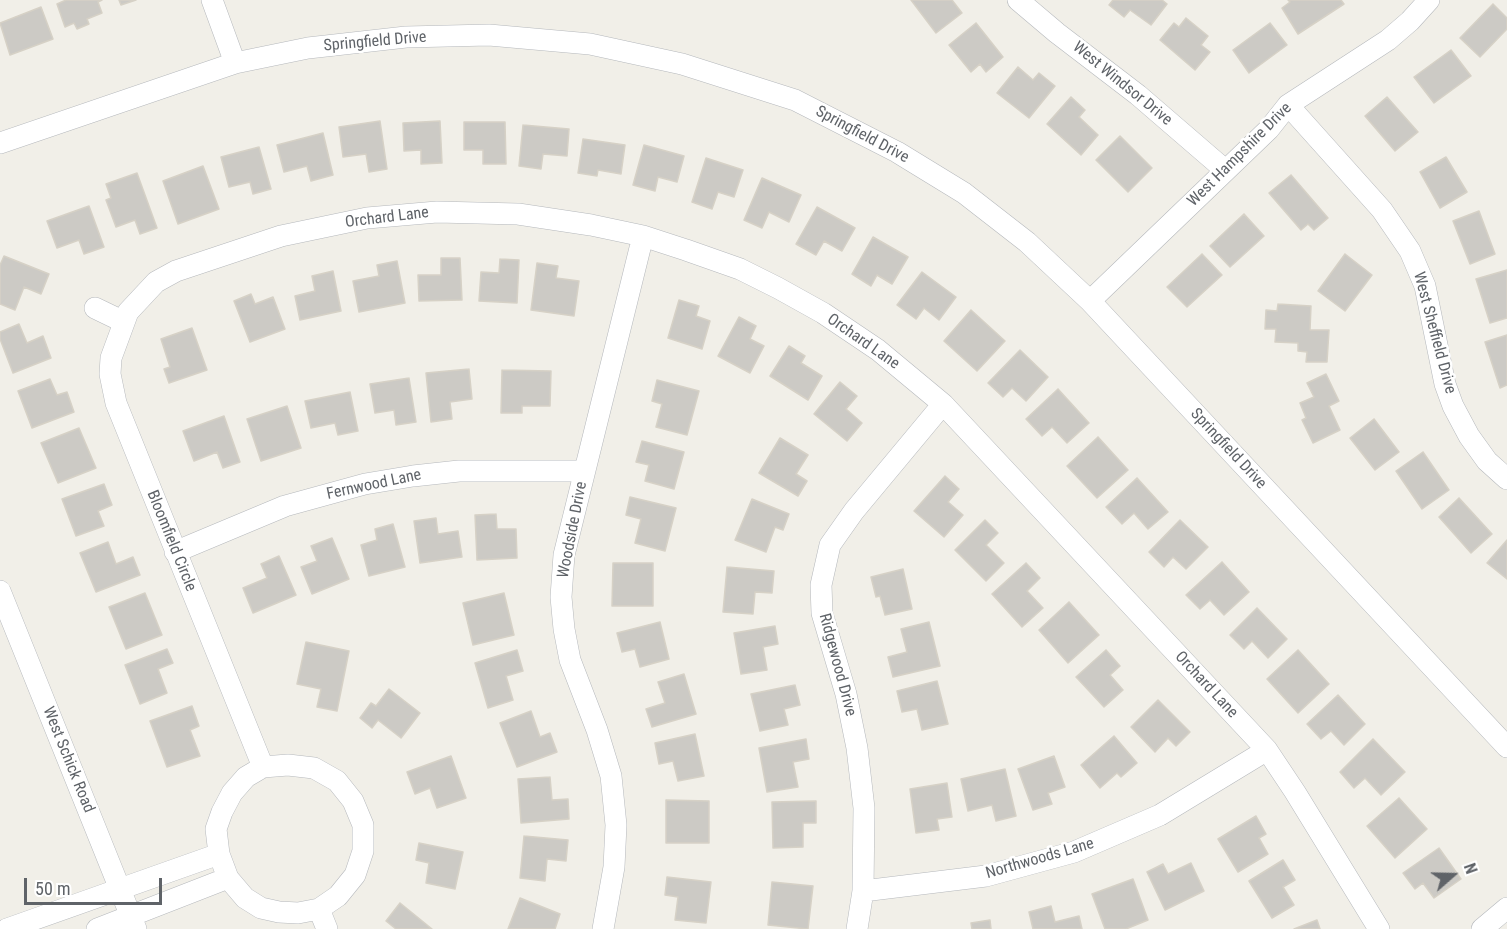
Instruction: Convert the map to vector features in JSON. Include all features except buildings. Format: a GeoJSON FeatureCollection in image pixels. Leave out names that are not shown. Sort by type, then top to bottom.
{"type":"FeatureCollection","features":[{"type":"Feature","properties":{"kind":"street"},"geometry":{"type":"LineString","coordinates":[[212,0],[236,63]]}},
{"type":"Feature","properties":{"kind":"street","name":"West Windsor Drive"},"geometry":{"type":"LineString","coordinates":[[1018,0],[1138,95],[1225,170]]}},
{"type":"Feature","properties":{"kind":"street","name":"West Hampshire Drive"},"geometry":{"type":"LineString","coordinates":[[1090,301],[1269,129],[1288,105],[1388,40],[1429,0]]}},
{"type":"Feature","properties":{"kind":"street","name":"Springfield Drive"},"geometry":{"type":"LineString","coordinates":[[0,143],[236,63],[308,48],[406,37],[489,35],[590,44],[682,64],[795,100],[897,152],[964,193],[1018,235],[1090,301],[1507,747]]}},
{"type":"Feature","properties":{"kind":"street","name":"West Sheffield Drive"},"geometry":{"type":"LineString","coordinates":[[1288,105],[1382,210],[1410,251],[1425,286],[1445,384],[1453,406],[1468,436],[1487,461],[1507,480]]}},
{"type":"Feature","properties":{"kind":"street","name":"Orchard Lane"},"geometry":{"type":"LineString","coordinates":[[126,317],[156,282],[176,271],[281,236],[367,218],[437,212],[518,214],[591,225],[643,236],[740,269],[823,313],[878,350],[943,404],[1267,750],[1379,929]]}},
{"type":"Feature","properties":{"kind":"street","name":"Woodside Drive"},"geometry":{"type":"LineString","coordinates":[[603,929],[614,867],[616,825],[611,776],[597,730],[570,660],[561,609],[564,555],[643,236]]}},
{"type":"Feature","properties":{"kind":"street"},"geometry":{"type":"LineString","coordinates":[[95,308],[126,317]]}},
{"type":"Feature","properties":{"kind":"street","name":"Bloomfield Circle"},"geometry":{"type":"LineString","coordinates":[[126,317],[111,358],[110,374],[116,402],[263,766]]}},
{"type":"Feature","properties":{"kind":"street","name":"Ridgewood Drive"},"geometry":{"type":"LineString","coordinates":[[857,929],[863,891],[864,808],[857,747],[846,694],[822,613],[821,585],[830,545],[854,511],[943,404]]}},
{"type":"Feature","properties":{"kind":"street","name":"Fernwood Lane"},"geometry":{"type":"LineString","coordinates":[[175,552],[285,506],[365,484],[459,471],[584,471]]}},
{"type":"Feature","properties":{"kind":"street","name":"West Schick Road"},"geometry":{"type":"LineString","coordinates":[[0,591],[133,923]]}},
{"type":"Feature","properties":{"kind":"street","name":"Northwoods Lane"},"geometry":{"type":"LineString","coordinates":[[863,891],[986,876],[1074,852],[1160,815],[1267,750]]}},
{"type":"Feature","properties":{"kind":"street"},"geometry":{"type":"LineString","coordinates":[[288,765],[314,768],[337,781],[354,801],[363,825],[363,851],[355,875],[338,896],[319,909],[298,913],[261,908],[244,898],[228,878],[219,854],[216,829],[231,793],[246,777],[263,766],[288,765]]}},
{"type":"Feature","properties":{"kind":"street"},"geometry":{"type":"LineString","coordinates":[[7,929],[219,854]]}},
{"type":"Feature","properties":{"kind":"street"},"geometry":{"type":"LineString","coordinates":[[97,929],[133,923],[228,878]]}},
{"type":"Feature","properties":{"kind":"street"},"geometry":{"type":"LineString","coordinates":[[1482,929],[1507,908]]}},
{"type":"Feature","properties":{"kind":"street"},"geometry":{"type":"LineString","coordinates":[[319,909],[327,929]]}}]}
